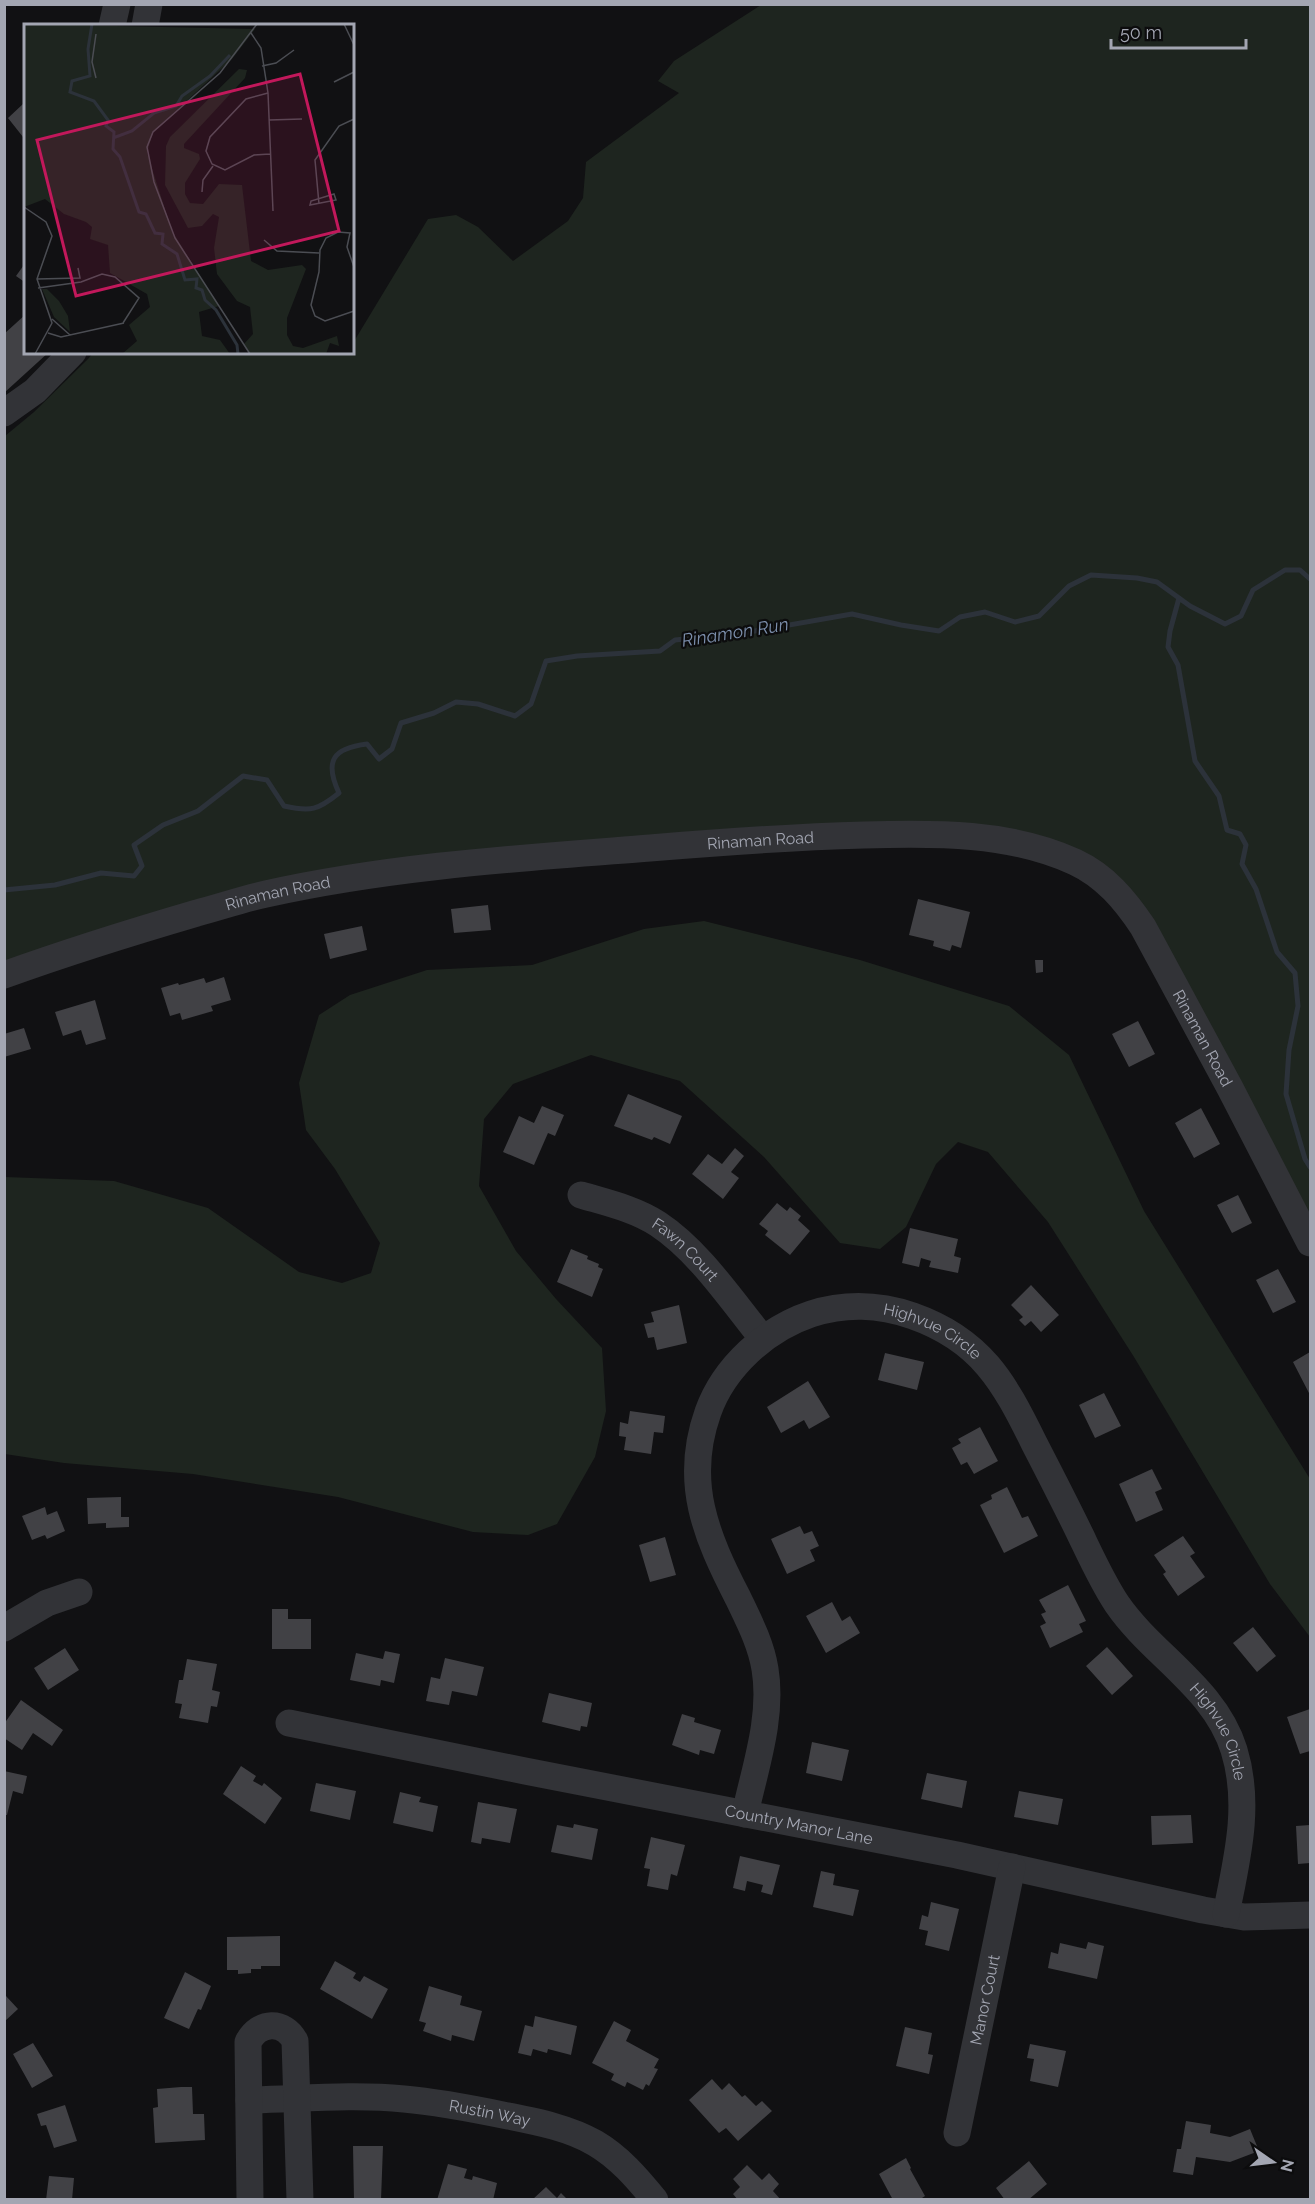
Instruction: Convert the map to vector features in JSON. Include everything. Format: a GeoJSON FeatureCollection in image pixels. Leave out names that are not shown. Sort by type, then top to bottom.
{"type":"FeatureCollection","features":[{"type":"Feature","properties":{"kind":"street"},"geometry":{"type":"LineString","coordinates":[[112,24],[117,4]]}},
{"type":"Feature","properties":{"kind":"street"},"geometry":{"type":"LineString","coordinates":[[145,24],[149,4]]}},
{"type":"Feature","properties":{"kind":"street"},"geometry":{"type":"LineString","coordinates":[[4,413],[34,391],[71,354]]}},
{"type":"Feature","properties":{"kind":"street","name":"Rinaman Road"},"geometry":{"type":"LineString","coordinates":[[4,975],[116,937],[263,895],[360,876],[536,857],[797,837],[912,834],[989,839],[1013,843],[1040,849],[1075,862],[1091,871],[1116,891],[1128,906],[1143,927],[1311,1243]]}},
{"type":"Feature","properties":{"kind":"street","name":"Fawn Court"},"geometry":{"type":"LineString","coordinates":[[581,1195],[630,1210],[669,1232],[697,1259],[763,1339]]}},
{"type":"Feature","properties":{"kind":"street","name":"Highvue Circle"},"geometry":{"type":"LineString","coordinates":[[745,1814],[765,1723],[767,1692],[765,1667],[758,1641],[718,1558],[706,1527],[699,1500],[697,1469],[702,1434],[713,1400],[732,1370],[763,1339],[795,1320],[823,1311],[853,1305],[876,1306],[903,1312],[935,1325],[969,1347],[992,1369],[1015,1405],[1099,1574],[1116,1602],[1136,1628],[1206,1701],[1228,1734],[1240,1775],[1244,1807],[1226,1914]]}},
{"type":"Feature","properties":{"kind":"street"},"geometry":{"type":"LineString","coordinates":[[4,1628],[47,1603],[79,1592]]}},
{"type":"Feature","properties":{"kind":"street","name":"Country Manor Lane"},"geometry":{"type":"LineString","coordinates":[[289,1723],[745,1814],[867,1836],[1226,1914],[1266,1917],[1311,1915]]}},
{"type":"Feature","properties":{"kind":"street","name":"Manor Court"},"geometry":{"type":"LineString","coordinates":[[957,2133],[1012,1867]]}},
{"type":"Feature","properties":{"kind":"street"},"geometry":{"type":"LineString","coordinates":[[250,2199],[248,2042],[257,2030],[272,2025],[286,2029],[295,2041],[300,2199]]}},
{"type":"Feature","properties":{"kind":"street","name":"Rustin Way"},"geometry":{"type":"LineString","coordinates":[[249,2100],[378,2097],[453,2105],[546,2124],[579,2135],[606,2150],[618,2159],[655,2199]]}},
{"type":"Feature","properties":{"kind":"shaded area"},"geometry":{"type":"Polygon","coordinates":[[[761,5],[1310,5],[1310,1243],[1116,891],[989,839],[360,876],[5,975],[5,436],[34,412],[92,354],[354,354],[354,341],[428,219],[456,215],[478,227],[513,261],[568,221],[583,198],[586,162],[679,93],[658,81],[674,61],[761,5]]]}},
{"type":"Feature","properties":{"kind":"shaded area"},"geometry":{"type":"Polygon","coordinates":[[[704,921],[860,960],[1009,1006],[1069,1055],[1144,1211],[1310,1479],[1310,1637],[1270,1584],[1134,1357],[1048,1222],[988,1152],[958,1142],[936,1164],[906,1227],[880,1249],[840,1243],[764,1157],[680,1081],[591,1055],[513,1084],[484,1119],[479,1186],[516,1251],[556,1299],[602,1348],[606,1411],[595,1457],[557,1524],[528,1535],[473,1532],[338,1497],[193,1474],[64,1463],[5,1454],[5,1177],[114,1181],[208,1208],[299,1272],[342,1283],[371,1273],[380,1243],[335,1169],[306,1130],[299,1083],[319,1015],[350,995],[427,970],[532,965],[644,929],[704,921]]]}},
{"type":"Feature","properties":{"kind":"building"},"geometry":{"type":"Polygon","coordinates":[[[24,104],[24,136],[23,137],[8,118],[24,104]]]}},
{"type":"Feature","properties":{"kind":"building"},"geometry":{"type":"Polygon","coordinates":[[[24,265],[24,282],[16,276],[24,265]]]}},
{"type":"Feature","properties":{"kind":"building"},"geometry":{"type":"Polygon","coordinates":[[[24,316],[24,354],[47,354],[4,393],[4,334],[24,316]]]}},
{"type":"Feature","properties":{"kind":"building"},"geometry":{"type":"Polygon","coordinates":[[[918,899],[970,912],[961,948],[952,945],[950,951],[933,946],[934,941],[909,935],[918,899]]]}},
{"type":"Feature","properties":{"kind":"building"},"geometry":{"type":"Polygon","coordinates":[[[488,905],[491,930],[454,933],[451,909],[488,905]]]}},
{"type":"Feature","properties":{"kind":"building"},"geometry":{"type":"Polygon","coordinates":[[[362,926],[367,950],[330,959],[324,934],[362,926]]]}},
{"type":"Feature","properties":{"kind":"building"},"geometry":{"type":"Polygon","coordinates":[[[1035,960],[1043,960],[1043,972],[1036,973],[1035,960]]]}},
{"type":"Feature","properties":{"kind":"building"},"geometry":{"type":"Polygon","coordinates":[[[224,977],[231,1000],[211,1006],[213,1011],[182,1020],[180,1013],[170,1016],[161,988],[204,978],[206,983],[224,977]]]}},
{"type":"Feature","properties":{"kind":"building"},"geometry":{"type":"Polygon","coordinates":[[[95,1000],[106,1039],[86,1045],[81,1030],[63,1036],[55,1012],[95,1000]]]}},
{"type":"Feature","properties":{"kind":"building"},"geometry":{"type":"Polygon","coordinates":[[[1138,1021],[1155,1054],[1129,1067],[1112,1034],[1138,1021]]]}},
{"type":"Feature","properties":{"kind":"building"},"geometry":{"type":"Polygon","coordinates":[[[24,1028],[31,1049],[4,1057],[4,1034],[24,1028]]]}},
{"type":"Feature","properties":{"kind":"building"},"geometry":{"type":"Polygon","coordinates":[[[628,1094],[682,1116],[670,1144],[614,1126],[628,1094]]]}},
{"type":"Feature","properties":{"kind":"building"},"geometry":{"type":"Polygon","coordinates":[[[542,1106],[564,1115],[555,1136],[548,1133],[534,1165],[503,1152],[519,1116],[534,1123],[542,1106]]]}},
{"type":"Feature","properties":{"kind":"building"},"geometry":{"type":"Polygon","coordinates":[[[1201,1108],[1220,1144],[1194,1158],[1175,1123],[1201,1108]]]}},
{"type":"Feature","properties":{"kind":"building"},"geometry":{"type":"Polygon","coordinates":[[[735,1148],[744,1156],[731,1172],[739,1178],[723,1199],[692,1174],[708,1154],[722,1164],[735,1148]]]}},
{"type":"Feature","properties":{"kind":"building"},"geometry":{"type":"Polygon","coordinates":[[[1238,1195],[1252,1223],[1232,1233],[1217,1205],[1238,1195]]]}},
{"type":"Feature","properties":{"kind":"building"},"geometry":{"type":"Polygon","coordinates":[[[777,1203],[787,1211],[790,1207],[801,1216],[798,1220],[810,1231],[790,1255],[765,1235],[768,1231],[759,1224],[777,1203]]]}},
{"type":"Feature","properties":{"kind":"building"},"geometry":{"type":"Polygon","coordinates":[[[910,1228],[958,1239],[954,1256],[961,1258],[958,1273],[929,1267],[931,1261],[921,1258],[919,1267],[902,1263],[910,1228]]]}},
{"type":"Feature","properties":{"kind":"building"},"geometry":{"type":"Polygon","coordinates":[[[571,1249],[588,1256],[587,1259],[599,1264],[598,1267],[603,1269],[592,1297],[557,1282],[571,1249]]]}},
{"type":"Feature","properties":{"kind":"building"},"geometry":{"type":"Polygon","coordinates":[[[1278,1269],[1296,1302],[1273,1313],[1256,1280],[1278,1269]]]}},
{"type":"Feature","properties":{"kind":"building"},"geometry":{"type":"Polygon","coordinates":[[[1031,1285],[1059,1315],[1041,1332],[1031,1321],[1025,1326],[1019,1320],[1023,1317],[1011,1305],[1031,1285]]]}},
{"type":"Feature","properties":{"kind":"building"},"geometry":{"type":"Polygon","coordinates":[[[679,1305],[687,1343],[657,1350],[654,1337],[648,1338],[644,1324],[654,1322],[651,1312],[679,1305]]]}},
{"type":"Feature","properties":{"kind":"building"},"geometry":{"type":"Polygon","coordinates":[[[1310,1352],[1310,1395],[1293,1362],[1310,1352]]]}},
{"type":"Feature","properties":{"kind":"building"},"geometry":{"type":"Polygon","coordinates":[[[885,1353],[924,1362],[917,1390],[878,1380],[885,1353]]]}},
{"type":"Feature","properties":{"kind":"building"},"geometry":{"type":"Polygon","coordinates":[[[808,1381],[830,1417],[809,1429],[804,1420],[781,1433],[767,1407],[808,1381]]]}},
{"type":"Feature","properties":{"kind":"building"},"geometry":{"type":"Polygon","coordinates":[[[1104,1393],[1121,1426],[1095,1438],[1079,1405],[1104,1393]]]}},
{"type":"Feature","properties":{"kind":"building"},"geometry":{"type":"Polygon","coordinates":[[[630,1411],[665,1416],[663,1433],[654,1432],[651,1454],[624,1450],[626,1437],[619,1436],[620,1422],[628,1424],[630,1411]]]}},
{"type":"Feature","properties":{"kind":"building"},"geometry":{"type":"Polygon","coordinates":[[[980,1427],[998,1461],[974,1474],[967,1462],[961,1465],[952,1448],[961,1443],[958,1439],[980,1427]]]}},
{"type":"Feature","properties":{"kind":"building"},"geometry":{"type":"Polygon","coordinates":[[[1152,1469],[1162,1489],[1155,1492],[1163,1510],[1136,1522],[1119,1484],[1152,1469]]]}},
{"type":"Feature","properties":{"kind":"building"},"geometry":{"type":"Polygon","coordinates":[[[1007,1487],[1022,1518],[1028,1516],[1038,1536],[1004,1553],[980,1505],[992,1499],[991,1495],[1007,1487]]]}},
{"type":"Feature","properties":{"kind":"building"},"geometry":{"type":"Polygon","coordinates":[[[121,1497],[121,1517],[129,1517],[129,1527],[106,1528],[106,1523],[88,1524],[87,1498],[121,1497]]]}},
{"type":"Feature","properties":{"kind":"building"},"geometry":{"type":"Polygon","coordinates":[[[45,1507],[47,1515],[57,1511],[65,1531],[47,1539],[45,1535],[32,1540],[22,1516],[45,1507]]]}},
{"type":"Feature","properties":{"kind":"building"},"geometry":{"type":"Polygon","coordinates":[[[800,1526],[804,1534],[812,1531],[819,1546],[810,1550],[815,1561],[787,1574],[771,1539],[800,1526]]]}},
{"type":"Feature","properties":{"kind":"building"},"geometry":{"type":"Polygon","coordinates":[[[1183,1536],[1195,1553],[1190,1556],[1205,1577],[1178,1596],[1163,1574],[1166,1572],[1154,1555],[1183,1536]]]}},
{"type":"Feature","properties":{"kind":"building"},"geometry":{"type":"Polygon","coordinates":[[[665,1537],[676,1575],[650,1582],[639,1545],[665,1537]]]}},
{"type":"Feature","properties":{"kind":"building"},"geometry":{"type":"Polygon","coordinates":[[[1068,1585],[1086,1621],[1079,1624],[1083,1632],[1050,1648],[1040,1626],[1046,1623],[1041,1614],[1046,1612],[1039,1600],[1068,1585]]]}},
{"type":"Feature","properties":{"kind":"building"},"geometry":{"type":"Polygon","coordinates":[[[832,1602],[842,1621],[850,1616],[860,1633],[826,1653],[806,1616],[832,1602]]]}},
{"type":"Feature","properties":{"kind":"building"},"geometry":{"type":"Polygon","coordinates":[[[272,1609],[288,1609],[288,1619],[311,1619],[311,1649],[272,1649],[272,1609]]]}},
{"type":"Feature","properties":{"kind":"building"},"geometry":{"type":"Polygon","coordinates":[[[1253,1627],[1276,1656],[1257,1672],[1233,1643],[1253,1627]]]}},
{"type":"Feature","properties":{"kind":"building"},"geometry":{"type":"Polygon","coordinates":[[[1107,1647],[1133,1676],[1112,1695],[1086,1666],[1107,1647]]]}},
{"type":"Feature","properties":{"kind":"building"},"geometry":{"type":"Polygon","coordinates":[[[65,1648],[79,1670],[48,1690],[34,1668],[65,1648]]]}},
{"type":"Feature","properties":{"kind":"building"},"geometry":{"type":"Polygon","coordinates":[[[385,1651],[400,1654],[394,1683],[381,1680],[380,1686],[350,1680],[356,1653],[383,1659],[385,1651]]]}},
{"type":"Feature","properties":{"kind":"building"},"geometry":{"type":"Polygon","coordinates":[[[445,1658],[484,1667],[477,1696],[452,1691],[449,1705],[426,1701],[431,1677],[440,1679],[445,1658]]]}},
{"type":"Feature","properties":{"kind":"building"},"geometry":{"type":"Polygon","coordinates":[[[187,1659],[217,1664],[212,1690],[220,1692],[217,1707],[211,1706],[208,1723],[179,1718],[182,1704],[175,1703],[179,1680],[183,1680],[187,1659]]]}},
{"type":"Feature","properties":{"kind":"building"},"geometry":{"type":"Polygon","coordinates":[[[549,1693],[592,1703],[587,1727],[581,1726],[580,1731],[542,1722],[549,1693]]]}},
{"type":"Feature","properties":{"kind":"building"},"geometry":{"type":"Polygon","coordinates":[[[21,1700],[63,1730],[52,1746],[33,1733],[22,1750],[4,1738],[4,1724],[21,1700]]]}},
{"type":"Feature","properties":{"kind":"building"},"geometry":{"type":"Polygon","coordinates":[[[1310,1709],[1310,1751],[1300,1754],[1287,1717],[1310,1709]]]}},
{"type":"Feature","properties":{"kind":"building"},"geometry":{"type":"Polygon","coordinates":[[[682,1714],[695,1718],[694,1722],[721,1730],[714,1754],[700,1750],[699,1755],[672,1745],[682,1714]]]}},
{"type":"Feature","properties":{"kind":"building"},"geometry":{"type":"Polygon","coordinates":[[[812,1742],[849,1750],[842,1781],[806,1773],[812,1742]]]}},
{"type":"Feature","properties":{"kind":"building"},"geometry":{"type":"Polygon","coordinates":[[[241,1766],[256,1776],[253,1781],[262,1786],[264,1783],[282,1798],[265,1824],[223,1794],[241,1766]]]}},
{"type":"Feature","properties":{"kind":"building"},"geometry":{"type":"Polygon","coordinates":[[[4,1771],[27,1776],[23,1794],[13,1791],[7,1815],[4,1815],[4,1771]]]}},
{"type":"Feature","properties":{"kind":"building"},"geometry":{"type":"Polygon","coordinates":[[[927,1773],[967,1781],[962,1808],[921,1799],[927,1773]]]}},
{"type":"Feature","properties":{"kind":"building"},"geometry":{"type":"Polygon","coordinates":[[[316,1783],[356,1791],[350,1820],[310,1811],[316,1783]]]}},
{"type":"Feature","properties":{"kind":"building"},"geometry":{"type":"Polygon","coordinates":[[[1019,1791],[1063,1799],[1058,1825],[1014,1817],[1019,1791]]]}},
{"type":"Feature","properties":{"kind":"building"},"geometry":{"type":"Polygon","coordinates":[[[400,1792],[421,1797],[419,1802],[438,1806],[433,1832],[393,1823],[400,1792]]]}},
{"type":"Feature","properties":{"kind":"building"},"geometry":{"type":"Polygon","coordinates":[[[478,1802],[517,1809],[510,1843],[482,1838],[481,1844],[471,1842],[478,1802]]]}},
{"type":"Feature","properties":{"kind":"building"},"geometry":{"type":"Polygon","coordinates":[[[1191,1815],[1193,1843],[1152,1845],[1151,1816],[1191,1815]]]}},
{"type":"Feature","properties":{"kind":"building"},"geometry":{"type":"Polygon","coordinates":[[[574,1824],[598,1829],[592,1860],[551,1852],[557,1825],[573,1828],[574,1824]]]}},
{"type":"Feature","properties":{"kind":"building"},"geometry":{"type":"Polygon","coordinates":[[[1310,1825],[1310,1863],[1298,1864],[1296,1826],[1310,1825]]]}},
{"type":"Feature","properties":{"kind":"building"},"geometry":{"type":"Polygon","coordinates":[[[651,1837],[685,1845],[677,1876],[671,1874],[668,1890],[647,1886],[650,1869],[644,1868],[651,1837]]]}},
{"type":"Feature","properties":{"kind":"building"},"geometry":{"type":"Polygon","coordinates":[[[740,1856],[780,1865],[772,1895],[761,1892],[763,1885],[747,1881],[745,1891],[733,1888],[740,1856]]]}},
{"type":"Feature","properties":{"kind":"building"},"geometry":{"type":"Polygon","coordinates":[[[821,1871],[835,1874],[833,1885],[859,1890],[853,1916],[813,1907],[821,1871]]]}},
{"type":"Feature","properties":{"kind":"building"},"geometry":{"type":"Polygon","coordinates":[[[931,1902],[959,1909],[949,1951],[925,1945],[928,1931],[919,1929],[922,1915],[928,1917],[931,1902]]]}},
{"type":"Feature","properties":{"kind":"building"},"geometry":{"type":"Polygon","coordinates":[[[280,1936],[280,1966],[261,1966],[261,1969],[251,1969],[251,1973],[238,1974],[238,1970],[227,1970],[227,1937],[280,1936]]]}},
{"type":"Feature","properties":{"kind":"building"},"geometry":{"type":"Polygon","coordinates":[[[1088,1942],[1104,1946],[1097,1979],[1048,1968],[1051,1952],[1058,1954],[1060,1943],[1086,1949],[1088,1942]]]}},
{"type":"Feature","properties":{"kind":"building"},"geometry":{"type":"Polygon","coordinates":[[[335,1961],[356,1973],[353,1978],[360,1982],[364,1976],[388,1989],[372,2019],[320,1989],[335,1961]]]}},
{"type":"Feature","properties":{"kind":"building"},"geometry":{"type":"Polygon","coordinates":[[[185,1972],[211,1986],[201,2010],[198,2009],[189,2029],[164,2018],[185,1972]]]}},
{"type":"Feature","properties":{"kind":"building"},"geometry":{"type":"Polygon","coordinates":[[[429,1986],[462,1996],[460,2005],[482,2011],[474,2041],[452,2035],[451,2041],[423,2031],[426,2023],[419,2021],[429,1986]]]}},
{"type":"Feature","properties":{"kind":"building"},"geometry":{"type":"Polygon","coordinates":[[[6,1996],[18,2009],[4,2022],[4,1997],[6,1996]]]}},
{"type":"Feature","properties":{"kind":"building"},"geometry":{"type":"Polygon","coordinates":[[[535,2016],[577,2026],[571,2055],[548,2049],[547,2053],[533,2049],[531,2056],[518,2053],[525,2025],[533,2027],[535,2016]]]}},
{"type":"Feature","properties":{"kind":"building"},"geometry":{"type":"Polygon","coordinates":[[[614,2021],[631,2030],[626,2041],[659,2059],[654,2068],[658,2069],[649,2086],[646,2084],[643,2090],[627,2082],[625,2087],[611,2080],[614,2074],[592,2063],[614,2021]]]}},
{"type":"Feature","properties":{"kind":"building"},"geometry":{"type":"Polygon","coordinates":[[[905,2027],[932,2033],[928,2054],[933,2055],[929,2074],[896,2066],[905,2027]]]}},
{"type":"Feature","properties":{"kind":"building"},"geometry":{"type":"Polygon","coordinates":[[[33,2043],[53,2076],[32,2088],[13,2054],[33,2043]]]}},
{"type":"Feature","properties":{"kind":"building"},"geometry":{"type":"Polygon","coordinates":[[[1030,2044],[1066,2051],[1058,2087],[1030,2081],[1034,2059],[1027,2058],[1030,2044]]]}},
{"type":"Feature","properties":{"kind":"building"},"geometry":{"type":"Polygon","coordinates":[[[712,2079],[722,2090],[729,2083],[742,2097],[745,2095],[756,2106],[762,2101],[772,2111],[738,2141],[726,2128],[719,2133],[689,2100],[712,2079]]]}},
{"type":"Feature","properties":{"kind":"building"},"geometry":{"type":"Polygon","coordinates":[[[192,2087],[193,2114],[204,2114],[205,2140],[155,2143],[153,2108],[158,2107],[157,2089],[192,2087]]]}},
{"type":"Feature","properties":{"kind":"building"},"geometry":{"type":"Polygon","coordinates":[[[65,2105],[77,2141],[54,2148],[46,2125],[41,2126],[37,2114],[65,2105]]]}},
{"type":"Feature","properties":{"kind":"building"},"geometry":{"type":"Polygon","coordinates":[[[1186,2121],[1211,2125],[1210,2133],[1230,2137],[1250,2129],[1259,2151],[1230,2162],[1196,2157],[1193,2175],[1173,2172],[1177,2149],[1181,2149],[1186,2121]]]}},
{"type":"Feature","properties":{"kind":"building"},"geometry":{"type":"Polygon","coordinates":[[[353,2146],[383,2146],[381,2200],[354,2200],[353,2146]]]}},
{"type":"Feature","properties":{"kind":"building"},"geometry":{"type":"Polygon","coordinates":[[[906,2158],[925,2196],[919,2200],[893,2200],[879,2174],[906,2158]]]}},
{"type":"Feature","properties":{"kind":"building"},"geometry":{"type":"Polygon","coordinates":[[[1029,2161],[1047,2184],[1028,2200],[1005,2200],[996,2188],[1029,2161]]]}},
{"type":"Feature","properties":{"kind":"building"},"geometry":{"type":"Polygon","coordinates":[[[448,2164],[467,2169],[464,2178],[472,2180],[473,2176],[497,2183],[493,2200],[437,2200],[448,2164]]]}},
{"type":"Feature","properties":{"kind":"building"},"geometry":{"type":"Polygon","coordinates":[[[747,2165],[762,2180],[769,2173],[779,2184],[773,2191],[781,2200],[738,2200],[733,2194],[740,2187],[733,2179],[747,2165]]]}},
{"type":"Feature","properties":{"kind":"building"},"geometry":{"type":"Polygon","coordinates":[[[49,2176],[74,2178],[72,2200],[46,2200],[49,2176]]]}},
{"type":"Feature","properties":{"kind":"building"},"geometry":{"type":"Polygon","coordinates":[[[546,2187],[557,2198],[561,2193],[568,2200],[532,2200],[546,2187]]]}},
{"type":"Feature","properties":{"kind":"waterway","name":"Rinamon Run"},"geometry":{"type":"LineString","coordinates":[[4,890],[55,885],[101,873],[134,876],[142,866],[134,845],[163,825],[198,811],[243,776],[267,780],[284,806],[301,809],[319,806],[339,793],[332,772],[332,764],[339,753],[367,744],[379,759],[392,749],[401,723],[434,713],[456,702],[478,704],[515,716],[531,704],[546,661],[577,656],[660,651],[675,640],[743,633],[852,614],[939,631],[960,617],[985,612],[1015,622],[1039,616],[1069,586],[1091,575],[1137,578],[1157,582],[1190,606],[1225,624],[1241,616],[1253,590],[1285,570],[1300,570],[1310,579]]}},
{"type":"Feature","properties":{"kind":"waterway"},"geometry":{"type":"LineString","coordinates":[[1179,598],[1168,647],[1178,665],[1195,761],[1219,796],[1227,830],[1240,834],[1246,845],[1242,864],[1256,889],[1277,952],[1295,973],[1298,1006],[1289,1050],[1286,1094],[1305,1159],[1310,1167]]}}]}
